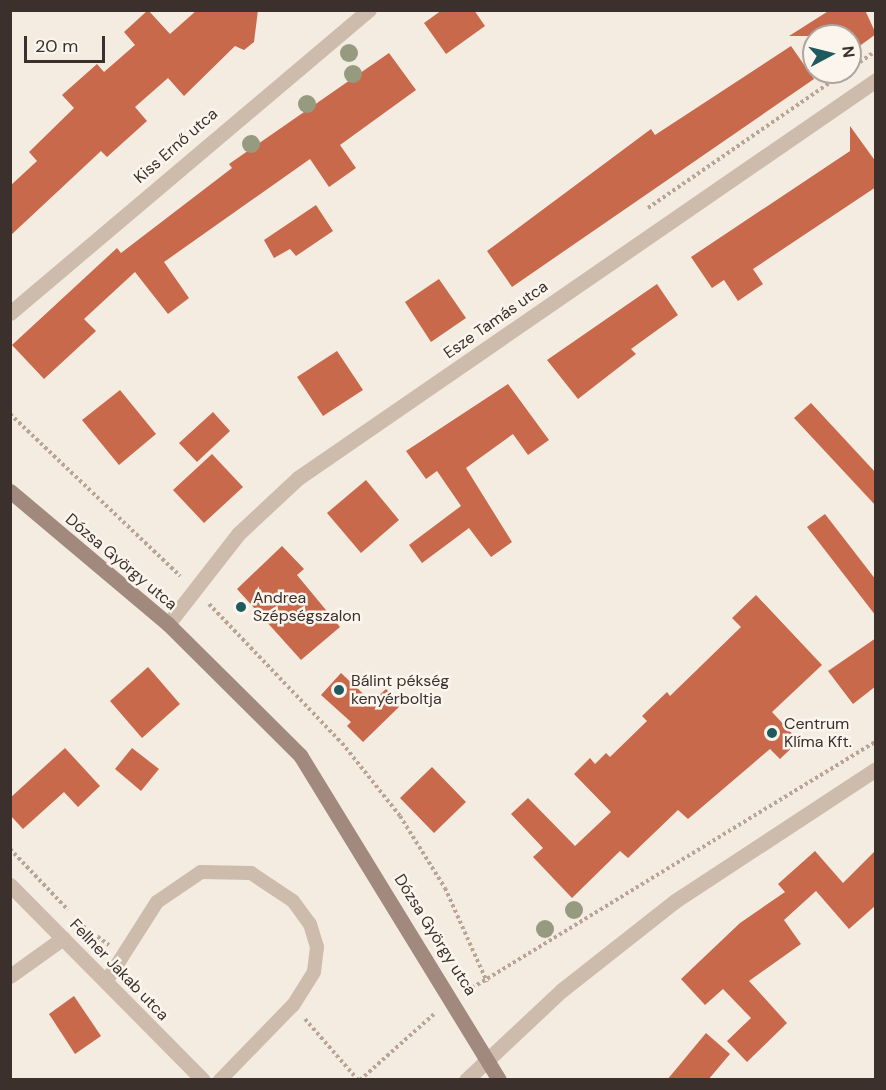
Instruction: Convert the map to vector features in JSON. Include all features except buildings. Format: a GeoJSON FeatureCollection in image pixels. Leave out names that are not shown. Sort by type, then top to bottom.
{"type":"FeatureCollection","features":[{"type":"Feature","properties":{"kind":"main road","name":"Dózsa György utca"},"geometry":{"type":"LineString","coordinates":[[10,491],[168,624],[300,755],[453,997],[489,1058],[499,1080]]}},
{"type":"Feature","properties":{"kind":"street","name":"Kiss Ernő utca"},"geometry":{"type":"LineString","coordinates":[[10,312],[369,10]]}},
{"type":"Feature","properties":{"kind":"street","name":"Esze Tamás utca"},"geometry":{"type":"LineString","coordinates":[[168,624],[238,534],[298,478],[876,80]]}},
{"type":"Feature","properties":{"kind":"street"},"geometry":{"type":"LineString","coordinates":[[466,1080],[562,990],[675,902],[876,769]]}},
{"type":"Feature","properties":{"kind":"street","name":"Fellner Jakab utca"},"geometry":{"type":"LineString","coordinates":[[10,885],[203,1080]]}},
{"type":"Feature","properties":{"kind":"street"},"geometry":{"type":"LineString","coordinates":[[10,976],[63,938]]}},
{"type":"Feature","properties":{"kind":"lane"},"geometry":{"type":"LineString","coordinates":[[106,982],[157,902],[178,884],[201,872],[251,873],[293,900],[310,924],[317,947],[314,972],[293,1005],[220,1080]]}},
{"type":"Feature","properties":{"kind":"path"},"geometry":{"type":"LineString","coordinates":[[862,61],[876,51]]}},
{"type":"Feature","properties":{"kind":"path"},"geometry":{"type":"LineString","coordinates":[[10,414],[194,589],[342,743],[400,816],[445,888],[487,982]]}},
{"type":"Feature","properties":{"kind":"path"},"geometry":{"type":"LineString","coordinates":[[293,1005],[359,1080],[453,997],[487,982],[876,741]]}},
{"type":"Feature","properties":{"kind":"path"},"geometry":{"type":"LineString","coordinates":[[10,849],[64,906]]}},
{"type":"Feature","properties":{"kind":"path"},"geometry":{"type":"LineString","coordinates":[[80,924],[124,956]]}},
{"type":"Feature","properties":{"kind":"place","name":"Andrea Szépségszalon"},"geometry":{"type":"Point","coordinates":[241,607]}},
{"type":"Feature","properties":{"kind":"place","name":"Bálint pékség kenyérboltja"},"geometry":{"type":"Point","coordinates":[339,690]}},
{"type":"Feature","properties":{"kind":"place","name":"Centrum Klíma Kft."},"geometry":{"type":"Point","coordinates":[772,733]}}]}
